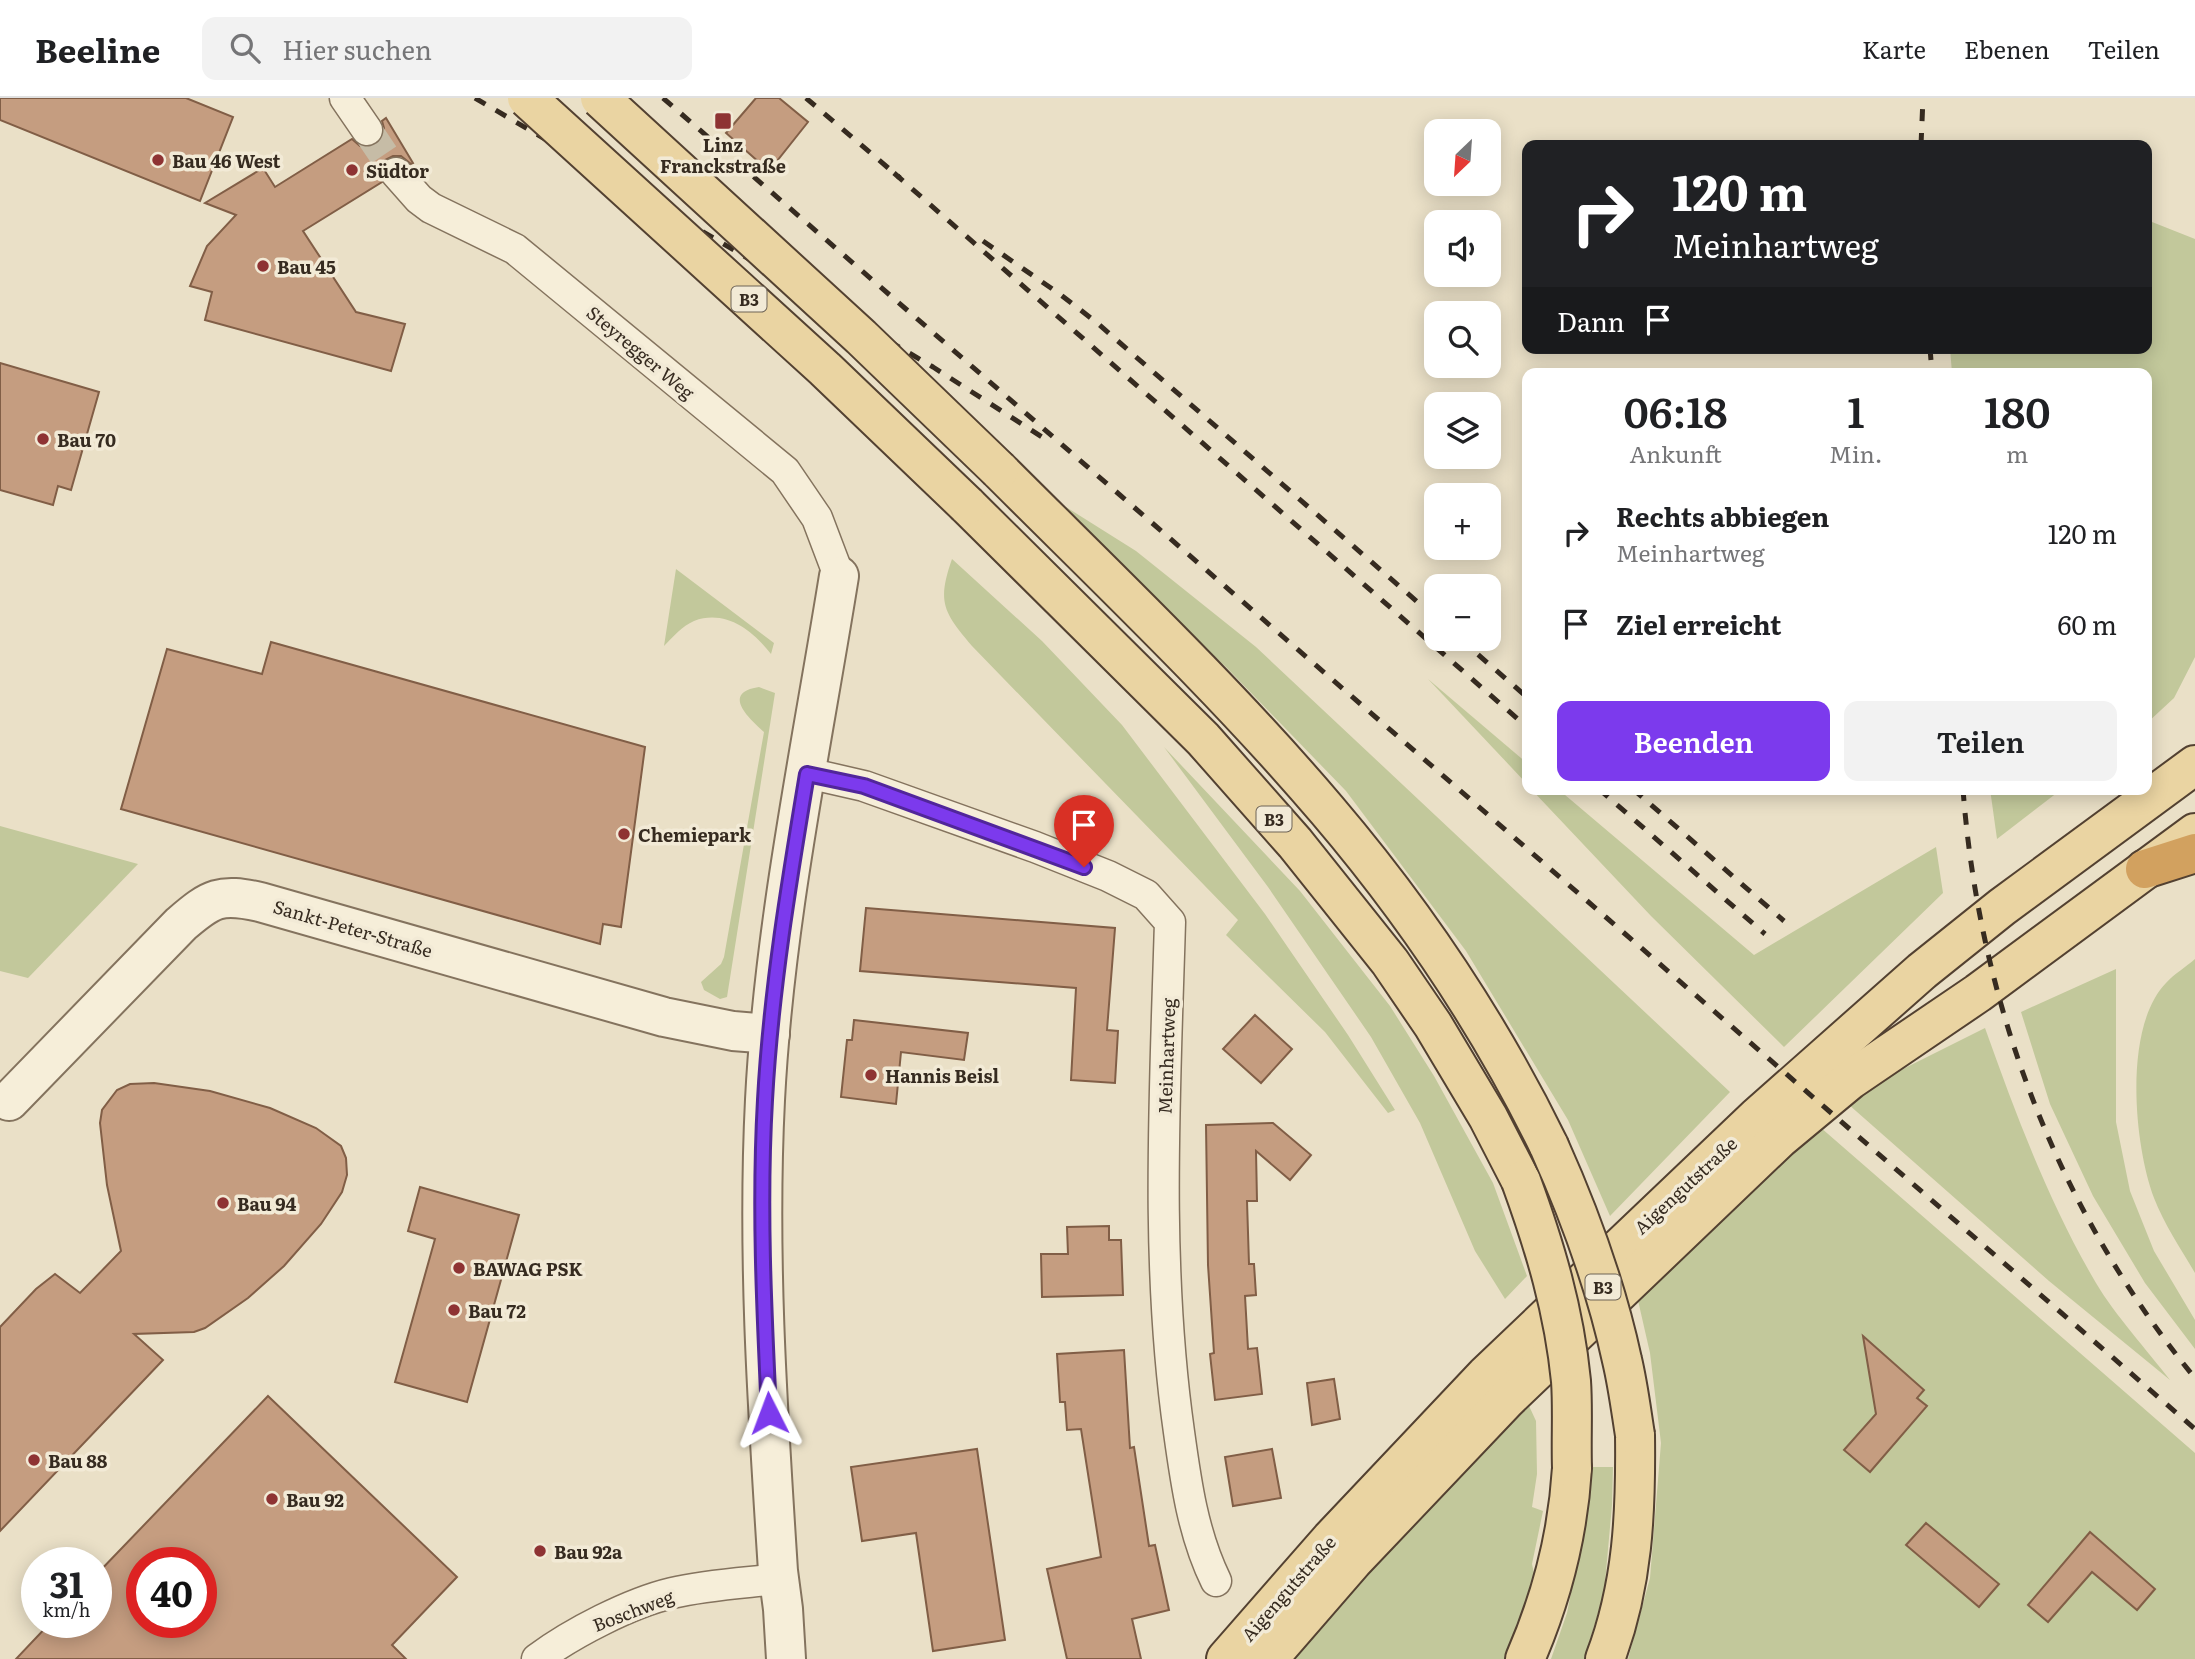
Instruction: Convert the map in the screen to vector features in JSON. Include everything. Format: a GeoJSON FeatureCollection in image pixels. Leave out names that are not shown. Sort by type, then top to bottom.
{"type":"FeatureCollection","features":[{"type":"Feature","properties":{"kind":"highway"},"geometry":{"type":"LineString","coordinates":[[2145,869],[2195,853]]}},
{"type":"Feature","properties":{"kind":"main road","name":"B3"},"geometry":{"type":"LineString","coordinates":[[527,98],[825,369],[967,505],[1203,739],[1295,843],[1390,962],[1433,1025],[1488,1116],[1521,1181],[1544,1243],[1562,1317],[1571,1383],[1570,1501],[1558,1570],[1543,1619],[1525,1659]]}},
{"type":"Feature","properties":{"kind":"main road","name":"B3"},"geometry":{"type":"LineString","coordinates":[[600,98],[861,337],[999,470],[1234,707],[1328,810],[1394,893],[1472,1007],[1519,1086],[1576,1205],[1604,1290],[1623,1361],[1635,1435],[1632,1549],[1614,1634],[1605,1659]]}},
{"type":"Feature","properties":{"kind":"main road","name":"Aigengutstraße"},"geometry":{"type":"LineString","coordinates":[[1226,1659],[1331,1539],[1486,1375],[1757,1117],[1922,971],[2001,907],[2183,774]]}},
{"type":"Feature","properties":{"kind":"main road","name":"Aigengutstraße"},"geometry":{"type":"LineString","coordinates":[[1268,1659],[1353,1561],[1507,1399],[1779,1139],[1850,1080],[1978,993],[2195,833]]}},
{"type":"Feature","properties":{"kind":"street"},"geometry":{"type":"LineString","coordinates":[[345,98],[367,130]]}},
{"type":"Feature","properties":{"kind":"street","name":"Steyregger Weg"},"geometry":{"type":"LineString","coordinates":[[396,173],[419,200],[431,208],[515,249],[785,471],[817,518],[839,576]]}},
{"type":"Feature","properties":{"kind":"street"},"geometry":{"type":"LineString","coordinates":[[786,1659],[765,1318],[764,1138],[770,1034],[786,900],[839,576]]}},
{"type":"Feature","properties":{"kind":"street"},"geometry":{"type":"LineString","coordinates":[[2183,774],[2195,750]]}},
{"type":"Feature","properties":{"kind":"street","name":"Meinhartweg"},"geometry":{"type":"LineString","coordinates":[[807,774],[864,786],[1108,876],[1146,895],[1170,922],[1164,1158],[1165,1263],[1170,1351],[1186,1480],[1203,1554],[1216,1581]]}},
{"type":"Feature","properties":{"kind":"street","name":"Sankt-Peter-Straße"},"geometry":{"type":"LineString","coordinates":[[4,1105],[181,924],[198,909],[217,898],[242,898],[260,902],[664,1017],[733,1031],[770,1034]]}},
{"type":"Feature","properties":{"kind":"street","name":"Boschweg"},"geometry":{"type":"LineString","coordinates":[[537,1659],[596,1623],[671,1594],[781,1594]]}},
{"type":"Feature","properties":{"kind":"street"},"geometry":{"type":"LineString","coordinates":[[781,1594],[806,1659]]}},
{"type":"Feature","properties":{"kind":"green space"},"geometry":{"type":"Polygon","coordinates":[[[2152,222],[2195,239],[2195,657],[2174,698],[2152,718],[2152,368],[1952,368],[1950,354],[2152,354],[2152,222]]]}},
{"type":"Feature","properties":{"kind":"green space"},"geometry":{"type":"Polygon","coordinates":[[[1066,507],[1136,551],[1256,647],[1730,1092],[1610,1216],[1568,1120],[1466,951],[1346,791],[1226,667],[1059,515],[1066,507]]]}},
{"type":"Feature","properties":{"kind":"green space"},"geometry":{"type":"Polygon","coordinates":[[[952,559],[1042,641],[1122,725],[1265,914],[1348,1035],[1395,1110],[1388,1113],[1325,1032],[1226,935],[1238,920],[962,634],[945,606],[945,586],[952,559]]]}},
{"type":"Feature","properties":{"kind":"green space"},"geometry":{"type":"Polygon","coordinates":[[[676,569],[774,643],[771,654],[756,637],[738,624],[717,618],[690,623],[664,646],[676,569]]]}},
{"type":"Feature","properties":{"kind":"green space"},"geometry":{"type":"Polygon","coordinates":[[[1428,679],[1522,759],[1522,779],[1428,679]]]}},
{"type":"Feature","properties":{"kind":"green space"},"geometry":{"type":"Polygon","coordinates":[[[759,687],[775,693],[727,997],[720,999],[704,990],[701,982],[721,964],[724,957],[764,732],[746,714],[740,700],[747,690],[759,687]]]}},
{"type":"Feature","properties":{"kind":"green space"},"geometry":{"type":"Polygon","coordinates":[[[1164,747],[1300,891],[1390,1006],[1434,1076],[1493,1183],[1527,1276],[1505,1299],[1475,1251],[1420,1123],[1371,1037],[1268,887],[1164,747]]]}},
{"type":"Feature","properties":{"kind":"green space"},"geometry":{"type":"Polygon","coordinates":[[[1537,795],[1565,795],[1754,955],[1936,847],[1943,893],[1784,1047],[1651,916],[1537,795]]]}},
{"type":"Feature","properties":{"kind":"green space"},"geometry":{"type":"Polygon","coordinates":[[[1991,795],[2054,795],[1997,839],[1991,795]]]}},
{"type":"Feature","properties":{"kind":"green space"},"geometry":{"type":"Polygon","coordinates":[[[0,826],[138,864],[28,978],[0,971],[0,826]]]}},
{"type":"Feature","properties":{"kind":"green space"},"geometry":{"type":"Polygon","coordinates":[[[2195,959],[2195,1273],[2154,1198],[2141,1148],[2136,1087],[2143,1028],[2152,1003],[2166,983],[2195,959]]]}},
{"type":"Feature","properties":{"kind":"green space"},"geometry":{"type":"Polygon","coordinates":[[[2116,969],[2116,1122],[2130,1191],[2154,1251],[2195,1320],[2195,1349],[2145,1283],[2093,1196],[2050,1104],[2021,1012],[2116,969]]]}},
{"type":"Feature","properties":{"kind":"green space"},"geometry":{"type":"Polygon","coordinates":[[[1985,1028],[2034,1158],[2079,1253],[2112,1307],[2170,1380],[2049,1281],[1848,1104],[1895,1073],[1985,1028]]]}},
{"type":"Feature","properties":{"kind":"green space"},"geometry":{"type":"Polygon","coordinates":[[[1820,1127],[2195,1453],[2195,1659],[1628,1659],[1650,1578],[1661,1443],[1650,1353],[1637,1296],[1820,1127]]]}},
{"type":"Feature","properties":{"kind":"green space"},"geometry":{"type":"Polygon","coordinates":[[[1524,1395],[1536,1421],[1537,1474],[1532,1507],[1543,1511],[1532,1564],[1535,1578],[1504,1659],[1289,1659],[1524,1395]]]}},
{"type":"Feature","properties":{"kind":"green space"},"geometry":{"type":"Polygon","coordinates":[[[1589,1467],[1613,1467],[1604,1594],[1584,1659],[1551,1659],[1567,1613],[1582,1536],[1589,1467]]]}},
{"type":"Feature","properties":{"kind":"building","name":"Bau 46 West"},"geometry":{"type":"Polygon","coordinates":[[[0,98],[186,98],[233,117],[200,201],[0,120],[0,98]]]}},
{"type":"Feature","properties":{"kind":"building"},"geometry":{"type":"Polygon","coordinates":[[[756,98],[779,98],[808,122],[769,171],[726,133],[756,98]]]}},
{"type":"Feature","properties":{"kind":"building","name":"Bau 45"},"geometry":{"type":"Polygon","coordinates":[[[386,118],[413,163],[401,156],[385,160],[379,168],[382,182],[303,231],[356,312],[405,324],[391,371],[205,320],[212,292],[190,286],[207,246],[236,215],[205,203],[263,168],[275,187],[352,139],[360,146],[376,145],[383,137],[382,121],[386,118]]]}},
{"type":"Feature","properties":{"kind":"building","name":"Bau 70"},"geometry":{"type":"Polygon","coordinates":[[[0,363],[99,392],[71,490],[58,486],[53,505],[0,490],[0,363]]]}},
{"type":"Feature","properties":{"kind":"building"},"geometry":{"type":"Polygon","coordinates":[[[271,642],[645,747],[621,927],[603,924],[600,944],[121,809],[167,649],[262,674],[271,642]]]}},
{"type":"Feature","properties":{"kind":"building"},"geometry":{"type":"Polygon","coordinates":[[[866,908],[1115,928],[1107,1030],[1118,1031],[1115,1083],[1071,1080],[1076,988],[860,971],[866,908]]]}},
{"type":"Feature","properties":{"kind":"building"},"geometry":{"type":"Polygon","coordinates":[[[1255,1015],[1292,1049],[1261,1083],[1223,1049],[1255,1015]]]}},
{"type":"Feature","properties":{"kind":"building"},"geometry":{"type":"Polygon","coordinates":[[[854,1020],[968,1033],[964,1060],[901,1052],[896,1104],[841,1097],[847,1040],[852,1040],[854,1020]]]}},
{"type":"Feature","properties":{"kind":"building","name":"Bau 94"},"geometry":{"type":"Polygon","coordinates":[[[154,1083],[210,1091],[270,1108],[316,1128],[341,1146],[346,1158],[347,1175],[342,1192],[321,1224],[284,1266],[248,1298],[205,1328],[194,1332],[134,1334],[163,1360],[0,1531],[0,1327],[36,1289],[55,1274],[80,1293],[121,1251],[107,1185],[100,1123],[102,1110],[117,1090],[130,1084],[154,1083]]]}},
{"type":"Feature","properties":{"kind":"building"},"geometry":{"type":"Polygon","coordinates":[[[1273,1123],[1311,1155],[1290,1180],[1256,1151],[1257,1201],[1247,1201],[1249,1264],[1254,1264],[1256,1295],[1245,1296],[1248,1349],[1257,1348],[1262,1394],[1215,1400],[1210,1354],[1214,1353],[1208,1265],[1206,1125],[1273,1123]]]}},
{"type":"Feature","properties":{"kind":"building","name":"Bau 72"},"geometry":{"type":"Polygon","coordinates":[[[420,1187],[519,1215],[467,1402],[395,1382],[435,1239],[408,1231],[420,1187]]]}},
{"type":"Feature","properties":{"kind":"building"},"geometry":{"type":"Polygon","coordinates":[[[1109,1226],[1109,1240],[1121,1240],[1123,1295],[1042,1297],[1041,1254],[1068,1254],[1067,1227],[1109,1226]]]}},
{"type":"Feature","properties":{"kind":"building"},"geometry":{"type":"Polygon","coordinates":[[[1863,1336],[1924,1390],[1917,1398],[1927,1406],[1870,1472],[1844,1450],[1876,1414],[1863,1336]]]}},
{"type":"Feature","properties":{"kind":"building"},"geometry":{"type":"Polygon","coordinates":[[[1124,1350],[1130,1448],[1134,1447],[1149,1546],[1155,1545],[1169,1610],[1132,1619],[1141,1659],[1067,1659],[1047,1569],[1101,1557],[1081,1429],[1067,1430],[1065,1402],[1060,1402],[1057,1354],[1124,1350]]]}},
{"type":"Feature","properties":{"kind":"building"},"geometry":{"type":"Polygon","coordinates":[[[1334,1379],[1340,1419],[1312,1425],[1307,1383],[1334,1379]]]}},
{"type":"Feature","properties":{"kind":"building","name":"Bau 92"},"geometry":{"type":"Polygon","coordinates":[[[268,1396],[457,1577],[392,1645],[406,1659],[16,1659],[36,1638],[112,1638],[112,1558],[268,1396]]]}},
{"type":"Feature","properties":{"kind":"building"},"geometry":{"type":"Polygon","coordinates":[[[977,1449],[1005,1640],[933,1651],[916,1533],[862,1541],[851,1467],[977,1449]]]}},
{"type":"Feature","properties":{"kind":"building"},"geometry":{"type":"Polygon","coordinates":[[[1272,1449],[1281,1498],[1233,1506],[1225,1457],[1272,1449]]]}},
{"type":"Feature","properties":{"kind":"building"},"geometry":{"type":"Polygon","coordinates":[[[1926,1523],[1999,1584],[1979,1607],[1906,1545],[1926,1523]]]}},
{"type":"Feature","properties":{"kind":"building"},"geometry":{"type":"Polygon","coordinates":[[[2090,1532],[2155,1589],[2137,1610],[2092,1572],[2048,1622],[2028,1605],[2090,1532]]]}},
{"type":"Feature","properties":{"kind":"tunnel"},"geometry":{"type":"LineString","coordinates":[[367,130],[396,173]]}},
{"type":"Feature","properties":{"kind":"railway"},"geometry":{"type":"LineString","coordinates":[[475,98],[933,367],[1042,437]]}},
{"type":"Feature","properties":{"kind":"railway"},"geometry":{"type":"LineString","coordinates":[[663,98],[2195,1429]]}},
{"type":"Feature","properties":{"kind":"railway"},"geometry":{"type":"LineString","coordinates":[[806,98],[900,178]]}},
{"type":"Feature","properties":{"kind":"railway"},"geometry":{"type":"LineString","coordinates":[[1921,140],[1923,98]]}},
{"type":"Feature","properties":{"kind":"railway"},"geometry":{"type":"LineString","coordinates":[[894,173],[1522,723]]}},
{"type":"Feature","properties":{"kind":"railway"},"geometry":{"type":"LineString","coordinates":[[983,241],[1096,322],[1424,608]]}},
{"type":"Feature","properties":{"kind":"railway"},"geometry":{"type":"LineString","coordinates":[[1930,354],[1932,368]]}},
{"type":"Feature","properties":{"kind":"railway"},"geometry":{"type":"LineString","coordinates":[[1474,651],[1522,693]]}},
{"type":"Feature","properties":{"kind":"railway"},"geometry":{"type":"LineString","coordinates":[[1606,795],[1765,934]]}},
{"type":"Feature","properties":{"kind":"railway"},"geometry":{"type":"LineString","coordinates":[[1640,795],[1784,921]]}},
{"type":"Feature","properties":{"kind":"railway"},"geometry":{"type":"LineString","coordinates":[[1964,795],[1972,869],[1987,948],[2007,1026],[2034,1102],[2066,1175],[2103,1246],[2146,1314],[2195,1378]]}},
{"type":"Feature","properties":{"kind":"place","name":"Linz Franckstraße"},"geometry":{"type":"Point","coordinates":[723,121]}},
{"type":"Feature","properties":{"kind":"place","name":"Bau 46 West"},"geometry":{"type":"Point","coordinates":[158,160]}},
{"type":"Feature","properties":{"kind":"place","name":"Südtor"},"geometry":{"type":"Point","coordinates":[352,170]}},
{"type":"Feature","properties":{"kind":"place","name":"Bau 45"},"geometry":{"type":"Point","coordinates":[263,266]}},
{"type":"Feature","properties":{"kind":"place","name":"Bau 70"},"geometry":{"type":"Point","coordinates":[43,439]}},
{"type":"Feature","properties":{"kind":"place","name":"Chemiepark"},"geometry":{"type":"Point","coordinates":[624,834]}},
{"type":"Feature","properties":{"kind":"place","name":"Hannis Beisl"},"geometry":{"type":"Point","coordinates":[871,1075]}},
{"type":"Feature","properties":{"kind":"place","name":"Bau 94"},"geometry":{"type":"Point","coordinates":[223,1203]}},
{"type":"Feature","properties":{"kind":"place","name":"BAWAG PSK"},"geometry":{"type":"Point","coordinates":[459,1268]}},
{"type":"Feature","properties":{"kind":"place","name":"Bau 72"},"geometry":{"type":"Point","coordinates":[454,1310]}},
{"type":"Feature","properties":{"kind":"place","name":"Bau 88"},"geometry":{"type":"Point","coordinates":[34,1460]}},
{"type":"Feature","properties":{"kind":"place","name":"Bau 92"},"geometry":{"type":"Point","coordinates":[272,1499]}},
{"type":"Feature","properties":{"kind":"place","name":"Bau 92a"},"geometry":{"type":"Point","coordinates":[540,1551]}},
{"type":"Feature","properties":{"kind":"route"},"geometry":{"type":"LineString","coordinates":[[769,1413],[764,1294],[765,1102],[786,900],[807,774],[864,786],[1084,867]]}}]}
